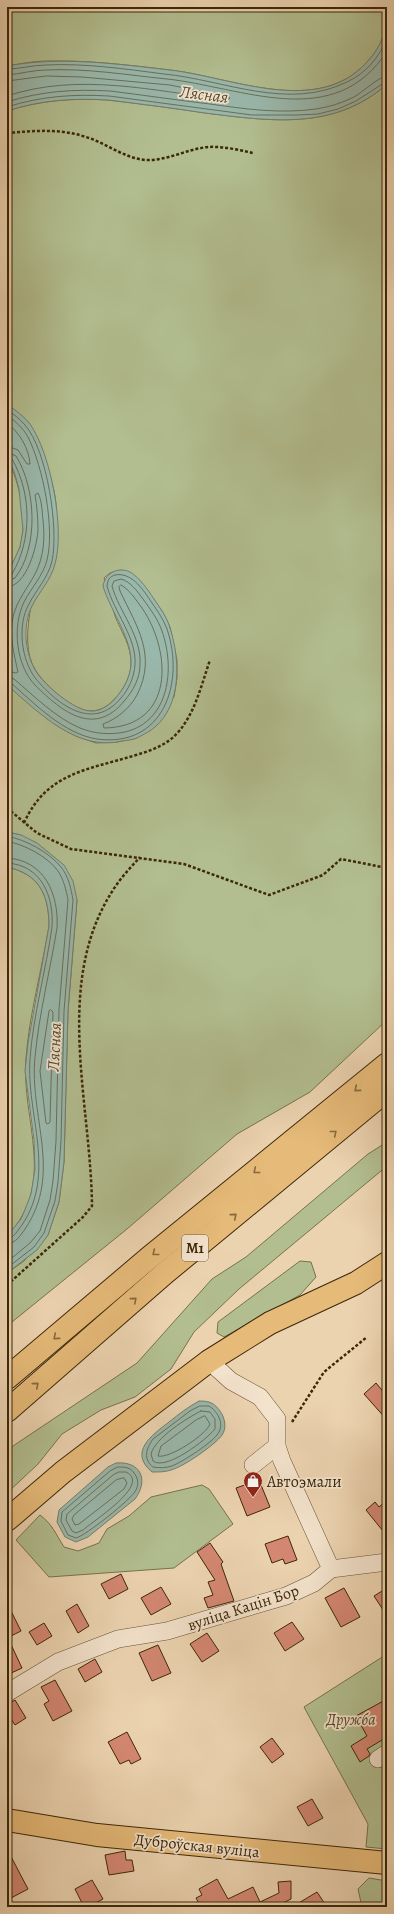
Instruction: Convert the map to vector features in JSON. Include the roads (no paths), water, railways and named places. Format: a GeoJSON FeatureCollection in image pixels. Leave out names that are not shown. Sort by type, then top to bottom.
{"type":"FeatureCollection","features":[{"type":"Feature","properties":{"kind":"main road","name":"М1"},"geometry":{"type":"LineString","coordinates":[[7,1378],[150,1257],[387,1064]]}},
{"type":"Feature","properties":{"kind":"main road","name":"М1"},"geometry":{"type":"LineString","coordinates":[[7,1411],[165,1272],[387,1090]]}},
{"type":"Feature","properties":{"kind":"main road"},"geometry":{"type":"LineString","coordinates":[[7,1520],[63,1472],[209,1361],[270,1323],[356,1283],[387,1263]]}},
{"type":"Feature","properties":{"kind":"main road","name":"Дуброўская вуліца"},"geometry":{"type":"LineString","coordinates":[[7,1820],[97,1835],[387,1863]]}},
{"type":"Feature","properties":{"kind":"street"},"geometry":{"type":"LineString","coordinates":[[209,1361],[231,1381],[260,1397],[277,1419],[276,1446],[331,1569],[387,1562]]}},
{"type":"Feature","properties":{"kind":"street"},"geometry":{"type":"LineString","coordinates":[[253,1465],[276,1446]]}},
{"type":"Feature","properties":{"kind":"street","name":"вуліца Кацін Бор"},"geometry":{"type":"LineString","coordinates":[[7,1693],[58,1662],[118,1639],[167,1632],[286,1596],[314,1583],[331,1569]]}},
{"type":"Feature","properties":{"kind":"water","name":"Лясная"},"geometry":{"type":"Polygon","coordinates":[[[386,7],[387,84],[367,99],[345,109],[323,116],[277,120],[205,113],[95,99],[45,102],[7,111],[7,66],[27,63],[68,61],[109,63],[170,70],[273,89],[299,91],[324,87],[347,78],[367,62],[377,50],[385,30],[386,7]]]}},
{"type":"Feature","properties":{"kind":"water"},"geometry":{"type":"Polygon","coordinates":[[[7,404],[28,421],[38,437],[50,472],[57,512],[58,549],[55,564],[48,581],[32,606],[27,622],[26,640],[33,666],[47,684],[69,702],[83,710],[99,710],[110,704],[121,692],[127,681],[130,673],[131,655],[125,635],[103,586],[106,578],[112,572],[125,570],[130,572],[146,588],[167,620],[176,653],[177,667],[174,694],[164,717],[155,727],[137,738],[105,743],[89,741],[74,735],[45,717],[7,685],[7,575],[20,547],[23,530],[19,489],[14,471],[7,458],[7,404]]]}},
{"type":"Feature","properties":{"kind":"water","name":"Лясная"},"geometry":{"type":"Polygon","coordinates":[[[7,832],[21,835],[37,843],[64,865],[73,881],[77,900],[68,1011],[64,1162],[59,1202],[48,1235],[37,1250],[7,1273],[7,1236],[21,1219],[31,1194],[35,1169],[34,1140],[25,1071],[28,1043],[49,926],[49,915],[44,896],[35,881],[18,870],[7,867],[7,832]]]}},
{"type":"Feature","properties":{"kind":"water"},"geometry":{"type":"Polygon","coordinates":[[[199,1401],[206,1401],[216,1406],[225,1423],[224,1432],[206,1450],[183,1465],[169,1471],[152,1472],[145,1465],[142,1458],[142,1451],[145,1444],[162,1427],[199,1401]]]}},
{"type":"Feature","properties":{"kind":"water"},"geometry":{"type":"Polygon","coordinates":[[[116,1463],[131,1465],[140,1473],[142,1479],[141,1485],[135,1499],[88,1537],[76,1542],[65,1537],[57,1522],[59,1510],[108,1467],[116,1463]]]}},
{"type":"Feature","properties":{"kind":"place","name":"Автоэмали"},"geometry":{"type":"Point","coordinates":[253,1498]}},
{"type":"Feature","properties":{"kind":"park label","name":"Дружба"},"geometry":{"type":"Point","coordinates":[351,1719]}}]}
